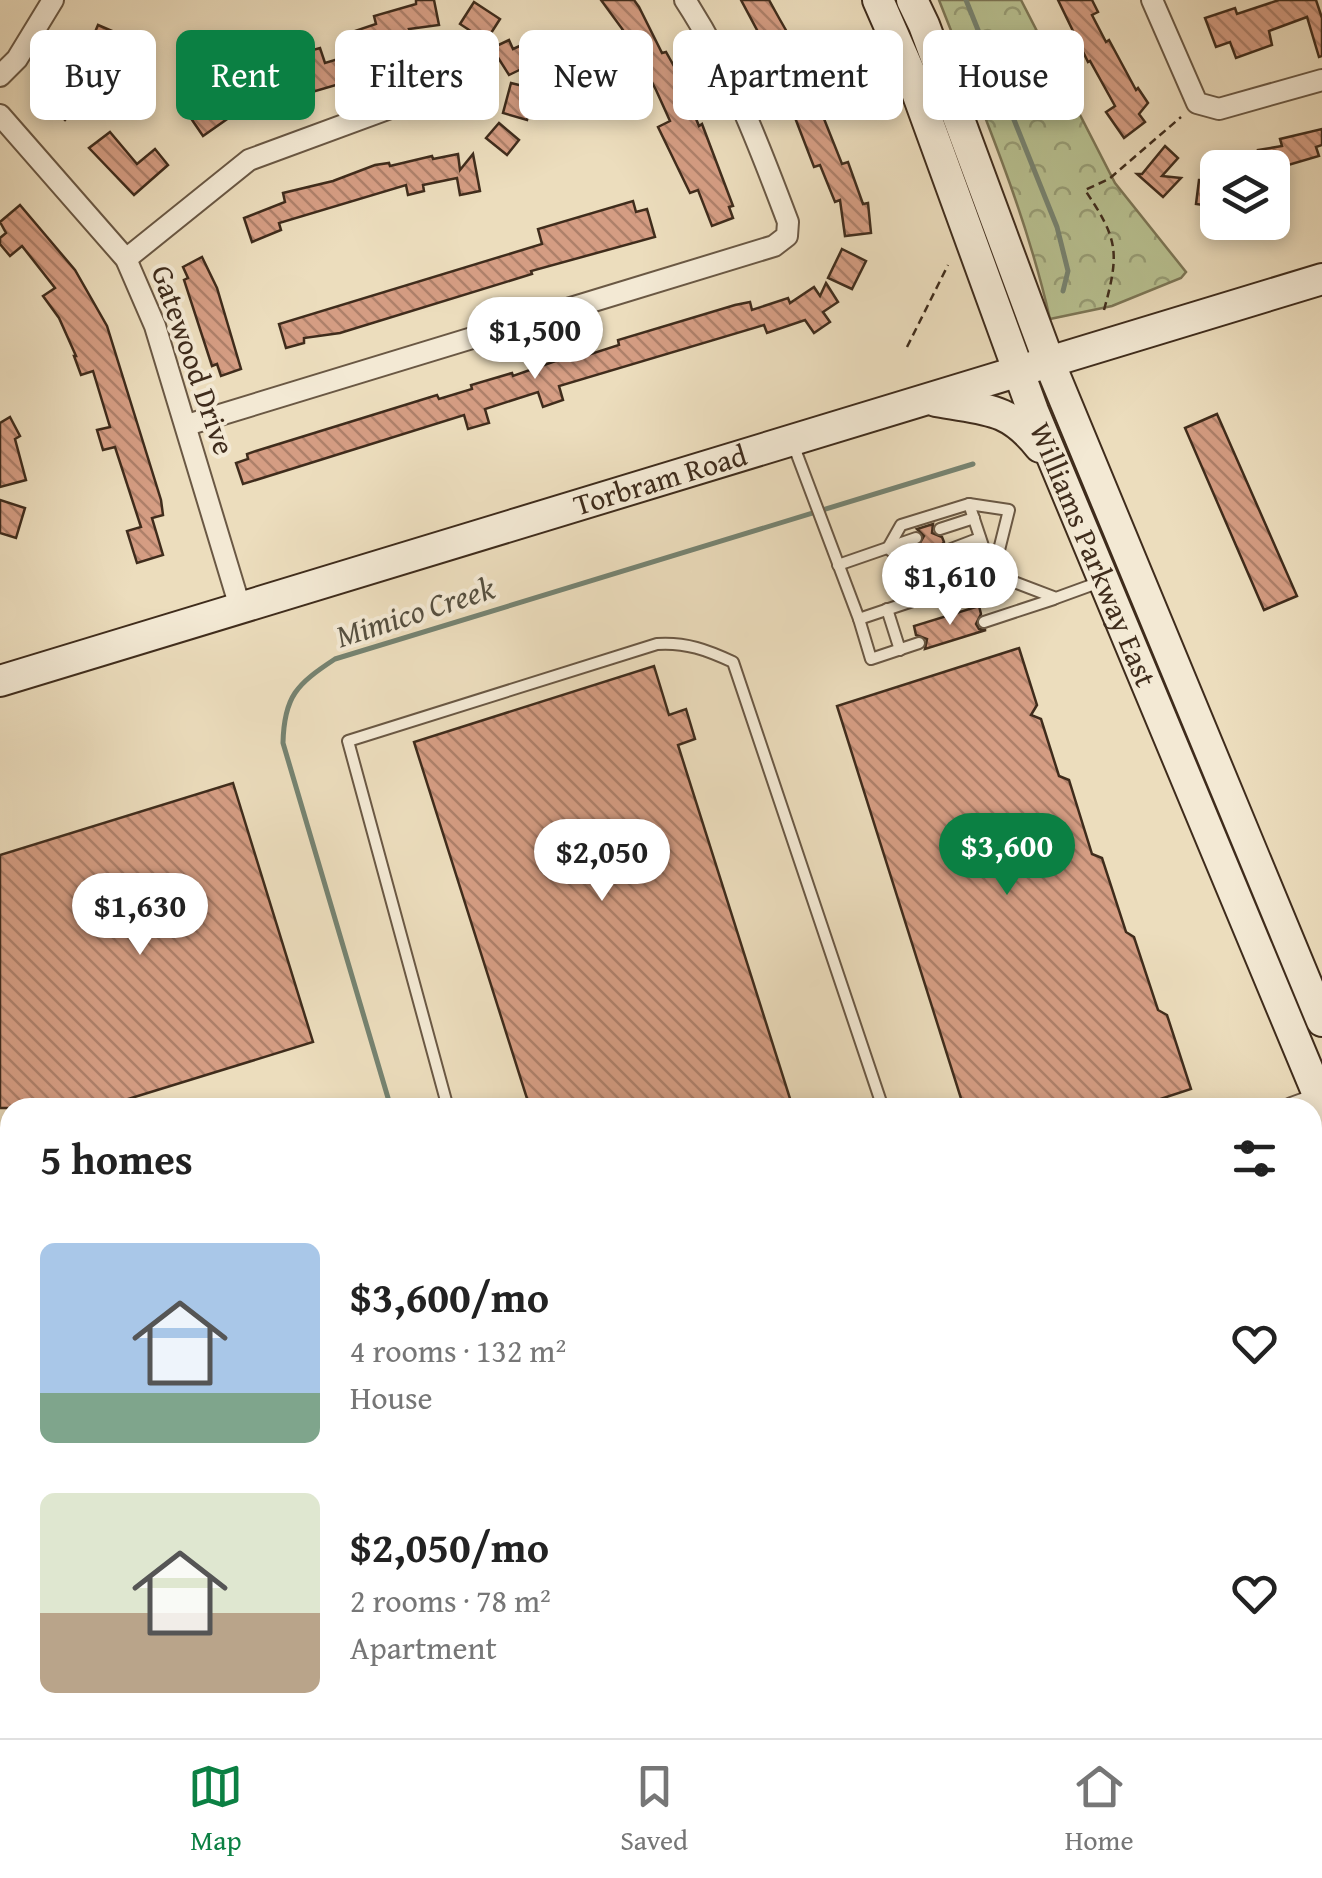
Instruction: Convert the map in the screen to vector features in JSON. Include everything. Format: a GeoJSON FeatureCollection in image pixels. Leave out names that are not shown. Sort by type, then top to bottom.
{"type":"FeatureCollection","features":[{"type":"Feature","properties":{"kind":"main road","name":"Williams Parkway East"},"geometry":{"type":"LineString","coordinates":[[878,0],[910,73],[1058,469],[1106,580],[1311,1098]]}},
{"type":"Feature","properties":{"kind":"main road","name":"Williams Parkway East"},"geometry":{"type":"LineString","coordinates":[[912,0],[1050,362],[1321,1015]]}},
{"type":"Feature","properties":{"kind":"main road","name":"Torbram Road"},"geometry":{"type":"LineString","coordinates":[[0,682],[1322,278]]}},
{"type":"Feature","properties":{"kind":"main road"},"geometry":{"type":"LineString","coordinates":[[928,400],[1011,417],[1022,424],[1058,469]]}},
{"type":"Feature","properties":{"kind":"street"},"geometry":{"type":"LineString","coordinates":[[0,76],[17,59],[53,0]]}},
{"type":"Feature","properties":{"kind":"street"},"geometry":{"type":"LineString","coordinates":[[187,425],[774,246],[787,236],[788,222],[729,77],[685,0]]}},
{"type":"Feature","properties":{"kind":"street"},"geometry":{"type":"LineString","coordinates":[[1152,0],[1197,103],[1219,109],[1322,80]]}},
{"type":"Feature","properties":{"kind":"street","name":"Gatewood Drive"},"geometry":{"type":"LineString","coordinates":[[0,114],[126,259],[155,326],[240,607]]}},
{"type":"Feature","properties":{"kind":"street"},"geometry":{"type":"LineString","coordinates":[[126,259],[249,160],[358,120]]}},
{"type":"Feature","properties":{"kind":"lane"},"geometry":{"type":"LineString","coordinates":[[791,440],[871,659],[919,643]]}},
{"type":"Feature","properties":{"kind":"lane"},"geometry":{"type":"LineString","coordinates":[[969,504],[993,574]]}},
{"type":"Feature","properties":{"kind":"lane"},"geometry":{"type":"LineString","coordinates":[[888,548],[901,526],[969,504],[1009,510],[993,574]]}},
{"type":"Feature","properties":{"kind":"lane"},"geometry":{"type":"LineString","coordinates":[[940,529],[974,518]]}},
{"type":"Feature","properties":{"kind":"lane"},"geometry":{"type":"LineString","coordinates":[[838,565],[916,538]]}},
{"type":"Feature","properties":{"kind":"lane"},"geometry":{"type":"LineString","coordinates":[[946,551],[980,538]]}},
{"type":"Feature","properties":{"kind":"lane"},"geometry":{"type":"LineString","coordinates":[[888,548],[906,564],[922,559]]}},
{"type":"Feature","properties":{"kind":"lane"},"geometry":{"type":"LineString","coordinates":[[859,619],[993,574],[1056,598]]}},
{"type":"Feature","properties":{"kind":"lane"},"geometry":{"type":"LineString","coordinates":[[984,622],[1106,580]]}},
{"type":"Feature","properties":{"kind":"lane"},"geometry":{"type":"LineString","coordinates":[[888,610],[900,650]]}},
{"type":"Feature","properties":{"kind":"lane"},"geometry":{"type":"LineString","coordinates":[[445,1098],[348,742],[657,644],[680,643],[704,648],[733,662],[880,1098]]}},
{"type":"Feature","properties":{"kind":"path"},"geometry":{"type":"LineString","coordinates":[[1104,310],[1114,256],[1110,227],[1085,190],[1109,179],[1197,103]]}},
{"type":"Feature","properties":{"kind":"path"},"geometry":{"type":"LineString","coordinates":[[907,347],[948,265]]}},
{"type":"Feature","properties":{"kind":"green space"},"geometry":{"type":"Polygon","coordinates":[[[939,0],[1021,0],[1036,30],[951,30],[939,0]]]}},
{"type":"Feature","properties":{"kind":"green space"},"geometry":{"type":"Polygon","coordinates":[[[987,120],[1083,120],[1115,183],[1186,272],[1181,278],[1112,306],[1050,319],[1015,197],[987,120]]]}},
{"type":"Feature","properties":{"kind":"building"},"geometry":{"type":"Polygon","coordinates":[[[416,0],[434,0],[439,25],[409,30],[358,30],[376,24],[374,16],[416,4],[416,0]]]}},
{"type":"Feature","properties":{"kind":"building"},"geometry":{"type":"Polygon","coordinates":[[[601,0],[634,0],[650,30],[623,30],[601,0]]]}},
{"type":"Feature","properties":{"kind":"building"},"geometry":{"type":"Polygon","coordinates":[[[741,0],[769,0],[786,30],[757,30],[741,0]]]}},
{"type":"Feature","properties":{"kind":"building"},"geometry":{"type":"Polygon","coordinates":[[[1058,0],[1092,0],[1098,12],[1092,15],[1106,42],[1109,40],[1136,90],[1148,103],[1139,114],[1145,122],[1124,138],[1106,112],[1115,106],[1084,54],[1084,30],[1073,30],[1058,0]]]}},
{"type":"Feature","properties":{"kind":"building"},"geometry":{"type":"Polygon","coordinates":[[[1279,0],[1316,0],[1322,18],[1322,56],[1319,57],[1307,17],[1269,31],[1272,45],[1236,58],[1230,42],[1216,47],[1205,18],[1235,8],[1237,14],[1279,0]]]}},
{"type":"Feature","properties":{"kind":"building"},"geometry":{"type":"Polygon","coordinates":[[[474,2],[500,19],[493,30],[469,30],[460,24],[474,2]]]}},
{"type":"Feature","properties":{"kind":"building"},"geometry":{"type":"Polygon","coordinates":[[[653,35],[673,64],[673,120],[697,120],[699,126],[702,124],[733,206],[729,207],[733,218],[712,226],[698,190],[690,193],[658,127],[670,121],[656,90],[653,35]]]}},
{"type":"Feature","properties":{"kind":"building"},"geometry":{"type":"Polygon","coordinates":[[[509,40],[513,49],[519,46],[519,70],[509,75],[499,59],[499,45],[509,40]]]}},
{"type":"Feature","properties":{"kind":"building"},"geometry":{"type":"Polygon","coordinates":[[[320,48],[325,63],[335,60],[335,85],[315,91],[315,49],[320,48]]]}},
{"type":"Feature","properties":{"kind":"building"},"geometry":{"type":"Polygon","coordinates":[[[511,83],[519,85],[519,118],[503,113],[511,83]]]}},
{"type":"Feature","properties":{"kind":"building"},"geometry":{"type":"Polygon","coordinates":[[[192,120],[226,120],[203,136],[192,120]]]}},
{"type":"Feature","properties":{"kind":"building"},"geometry":{"type":"Polygon","coordinates":[[[796,120],[824,120],[842,164],[848,162],[863,204],[868,203],[871,233],[845,236],[840,200],[835,202],[820,165],[814,167],[796,120]]]}},
{"type":"Feature","properties":{"kind":"building"},"geometry":{"type":"Polygon","coordinates":[[[499,123],[519,140],[507,155],[486,138],[499,123]]]}},
{"type":"Feature","properties":{"kind":"building"},"geometry":{"type":"Polygon","coordinates":[[[1322,129],[1322,145],[1316,147],[1319,156],[1290,164],[1290,150],[1258,150],[1282,146],[1280,139],[1322,129]]]}},
{"type":"Feature","properties":{"kind":"building"},"geometry":{"type":"Polygon","coordinates":[[[110,132],[137,164],[155,149],[168,165],[134,195],[89,148],[110,132]]]}},
{"type":"Feature","properties":{"kind":"building"},"geometry":{"type":"Polygon","coordinates":[[[1165,146],[1178,158],[1162,176],[1181,178],[1163,197],[1137,174],[1142,174],[1165,146]]]}},
{"type":"Feature","properties":{"kind":"building"},"geometry":{"type":"Polygon","coordinates":[[[458,154],[460,170],[473,154],[480,191],[460,195],[457,178],[423,185],[424,191],[408,195],[406,185],[279,223],[281,230],[252,242],[244,218],[285,202],[283,193],[333,181],[375,165],[458,154]]]}},
{"type":"Feature","properties":{"kind":"building"},"geometry":{"type":"Polygon","coordinates":[[[633,201],[636,212],[647,209],[655,237],[531,271],[532,274],[340,333],[304,338],[304,343],[286,348],[279,324],[542,244],[538,229],[633,201]]]}},
{"type":"Feature","properties":{"kind":"building"},"geometry":{"type":"Polygon","coordinates":[[[20,205],[75,270],[107,326],[161,500],[163,515],[152,518],[163,555],[137,563],[127,531],[141,527],[115,447],[103,450],[97,430],[110,427],[93,371],[81,375],[59,318],[43,296],[55,288],[22,246],[10,256],[0,244],[6,233],[0,222],[20,205]]]}},
{"type":"Feature","properties":{"kind":"building"},"geometry":{"type":"Polygon","coordinates":[[[842,249],[866,261],[852,289],[828,278],[842,249]]]}},
{"type":"Feature","properties":{"kind":"building"},"geometry":{"type":"Polygon","coordinates":[[[202,257],[217,288],[241,369],[221,376],[217,364],[212,366],[184,280],[188,278],[183,267],[202,257]]]}},
{"type":"Feature","properties":{"kind":"building"},"geometry":{"type":"Polygon","coordinates":[[[826,283],[838,302],[823,312],[830,322],[814,333],[805,320],[767,333],[764,325],[559,386],[563,400],[543,407],[538,392],[485,409],[489,423],[468,429],[464,415],[243,484],[236,463],[256,451],[437,395],[439,399],[472,389],[471,385],[512,373],[513,376],[587,350],[588,355],[619,345],[618,340],[735,305],[750,302],[752,310],[788,298],[790,303],[814,287],[820,296],[826,283]]]}},
{"type":"Feature","properties":{"kind":"building"},"geometry":{"type":"Polygon","coordinates":[[[1217,414],[1297,596],[1264,610],[1185,428],[1217,414]]]}},
{"type":"Feature","properties":{"kind":"building"},"geometry":{"type":"Polygon","coordinates":[[[10,417],[20,436],[15,439],[26,480],[0,487],[0,423],[10,417]]]}},
{"type":"Feature","properties":{"kind":"building"},"geometry":{"type":"Polygon","coordinates":[[[0,500],[25,508],[16,538],[0,533],[0,500]]]}},
{"type":"Feature","properties":{"kind":"building"},"geometry":{"type":"Polygon","coordinates":[[[933,524],[932,533],[944,542],[938,555],[949,561],[925,569],[931,557],[920,551],[918,546],[924,536],[917,529],[933,524]]]}},
{"type":"Feature","properties":{"kind":"building"},"geometry":{"type":"Polygon","coordinates":[[[979,606],[981,614],[976,624],[986,630],[925,649],[927,639],[916,635],[914,626],[979,606]]]}},
{"type":"Feature","properties":{"kind":"building"},"geometry":{"type":"Polygon","coordinates":[[[1019,648],[1037,705],[1031,715],[1041,719],[1059,776],[1069,780],[1092,854],[1102,858],[1126,932],[1134,937],[1158,1010],[1167,1015],[1191,1089],[1164,1098],[961,1098],[837,706],[1019,648]]]}},
{"type":"Feature","properties":{"kind":"building"},"geometry":{"type":"Polygon","coordinates":[[[654,666],[669,715],[686,709],[695,739],[678,745],[790,1098],[527,1098],[414,742],[654,666]]]}},
{"type":"Feature","properties":{"kind":"building"},"geometry":{"type":"Polygon","coordinates":[[[233,783],[313,1042],[131,1098],[0,1098],[0,855],[233,783]]]}},
{"type":"Feature","properties":{"kind":"waterway","name":"Mimico Creek"},"geometry":{"type":"LineString","coordinates":[[966,0],[1057,227],[1068,271],[1063,291]]}},
{"type":"Feature","properties":{"kind":"waterway","name":"Mimico Creek"},"geometry":{"type":"LineString","coordinates":[[388,1098],[283,743],[286,714],[302,684],[335,659],[973,464]]}}]}
